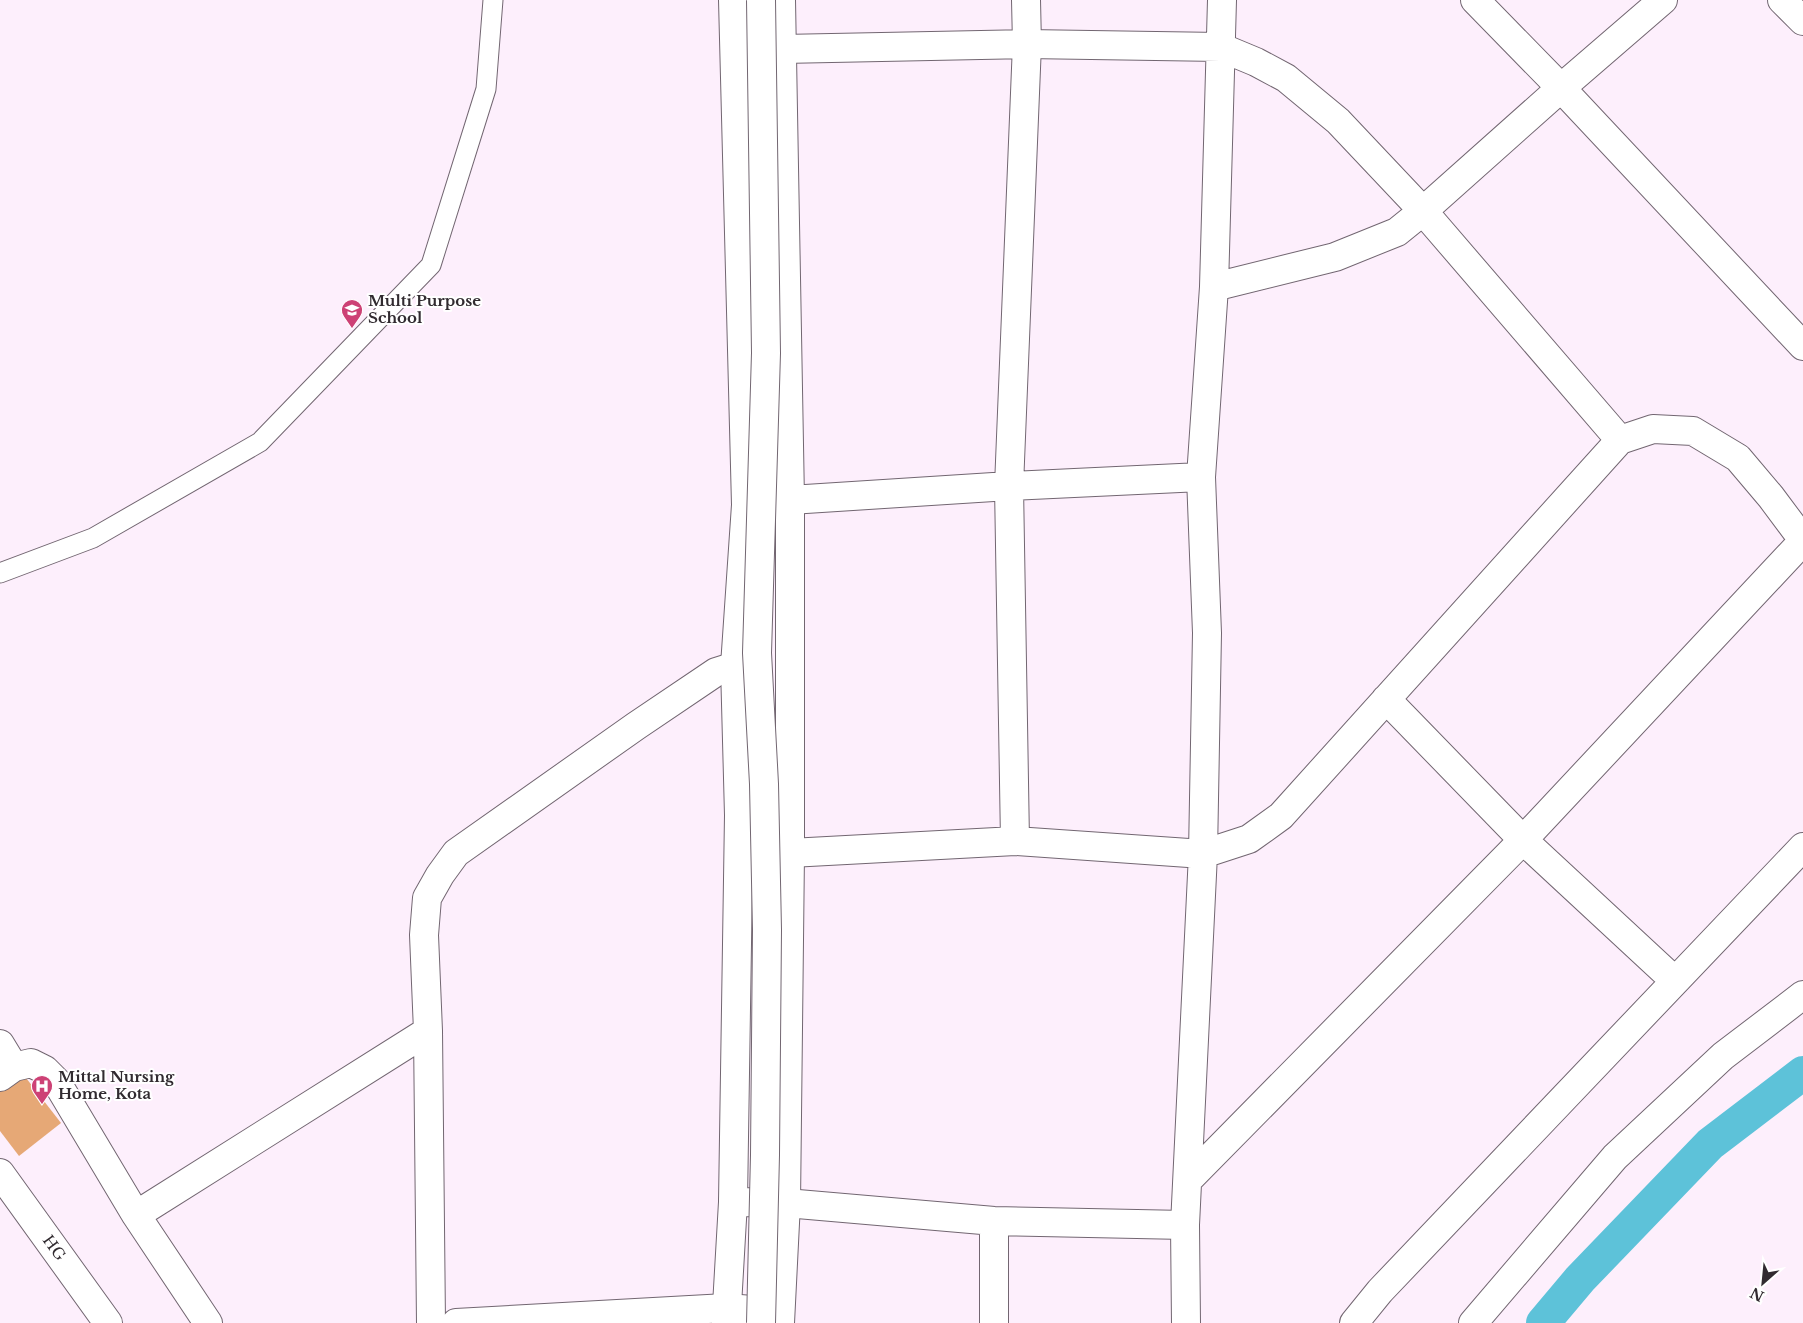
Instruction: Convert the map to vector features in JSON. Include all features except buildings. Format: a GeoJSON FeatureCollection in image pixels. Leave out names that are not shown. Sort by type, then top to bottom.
{"type":"FeatureCollection","features":[{"type":"Feature","properties":{"kind":"street"},"geometry":{"type":"LineString","coordinates":[[726,1315],[733,1202],[739,815],[734,666],[746,505],[734,0]]}},
{"type":"Feature","properties":{"kind":"street"},"geometry":{"type":"LineString","coordinates":[[761,0],[766,352],[757,653],[764,784],[768,930],[765,1155],[774,1319]]}},
{"type":"Feature","properties":{"kind":"street"},"geometry":{"type":"LineString","coordinates":[[774,1319],[786,1204],[790,853],[790,500],[781,0]]}},
{"type":"Feature","properties":{"kind":"street"},"geometry":{"type":"LineString","coordinates":[[1015,841],[1009,486],[1027,44],[1026,0]]}},
{"type":"Feature","properties":{"kind":"street"},"geometry":{"type":"LineString","coordinates":[[1186,1323],[1184,1226],[1188,1180],[1202,854],[1207,633],[1201,477],[1214,287],[1222,0]]}},
{"type":"Feature","properties":{"kind":"street"},"geometry":{"type":"LineString","coordinates":[[1475,0],[1561,88],[1803,346]]}},
{"type":"Feature","properties":{"kind":"street"},"geometry":{"type":"LineString","coordinates":[[1214,287],[1335,257],[1397,232],[1663,0]]}},
{"type":"Feature","properties":{"kind":"street"},"geometry":{"type":"LineString","coordinates":[[1782,0],[1803,22]]}},
{"type":"Feature","properties":{"kind":"street"},"geometry":{"type":"LineString","coordinates":[[782,49],[1027,44],[1220,47],[1256,62],[1286,78],[1338,121],[1423,211],[1620,440]]}},
{"type":"Feature","properties":{"kind":"street"},"geometry":{"type":"LineString","coordinates":[[790,853],[1015,841],[1202,854],[1249,839],[1281,816],[1620,440],[1654,429],[1692,430],[1738,458],[1772,497],[1803,541],[1523,840],[1188,1180]]}},
{"type":"Feature","properties":{"kind":"street"},"geometry":{"type":"LineString","coordinates":[[746,505],[790,500],[1009,486],[1201,477]]}},
{"type":"Feature","properties":{"kind":"street"},"geometry":{"type":"LineString","coordinates":[[431,1323],[428,1031],[424,935],[427,898],[456,853],[716,672],[734,666]]}},
{"type":"Feature","properties":{"kind":"street"},"geometry":{"type":"LineString","coordinates":[[1386,700],[1523,840],[1675,981]]}},
{"type":"Feature","properties":{"kind":"street"},"geometry":{"type":"LineString","coordinates":[[1354,1323],[1380,1291],[1803,847]]}},
{"type":"Feature","properties":{"kind":"street"},"geometry":{"type":"LineString","coordinates":[[1473,1323],[1615,1158],[1723,1056],[1803,995]]}},
{"type":"Feature","properties":{"kind":"street"},"geometry":{"type":"LineString","coordinates":[[136,1215],[428,1031]]}},
{"type":"Feature","properties":{"kind":"street"},"geometry":{"type":"LineString","coordinates":[[0,1044],[7,1072],[31,1063],[44,1070],[56,1081],[136,1215],[208,1323]]}},
{"type":"Feature","properties":{"kind":"street","name":"HG"},"geometry":{"type":"LineString","coordinates":[[0,1172],[108,1323]]}},
{"type":"Feature","properties":{"kind":"street"},"geometry":{"type":"LineString","coordinates":[[733,1202],[786,1204],[994,1221],[1184,1226]]}},
{"type":"Feature","properties":{"kind":"street"},"geometry":{"type":"LineString","coordinates":[[994,1221],[994,1323]]}},
{"type":"Feature","properties":{"kind":"street"},"geometry":{"type":"LineString","coordinates":[[456,1323],[726,1315],[774,1319]]}},
{"type":"Feature","properties":{"kind":"lane"},"geometry":{"type":"LineString","coordinates":[[0,573],[93,538],[260,442],[431,265],[486,89],[493,0]]}},
{"type":"Feature","properties":{"kind":"waterway"},"geometry":{"type":"LineString","coordinates":[[1543,1323],[1580,1279],[1710,1144],[1803,1073]]}},
{"type":"Feature","properties":{"kind":"place","name":"Multi Purpose School"},"geometry":{"type":"Point","coordinates":[352,329]}},
{"type":"Feature","properties":{"kind":"place","name":"Mittal Nursing Home, Kota"},"geometry":{"type":"Point","coordinates":[42,1105]}}]}
